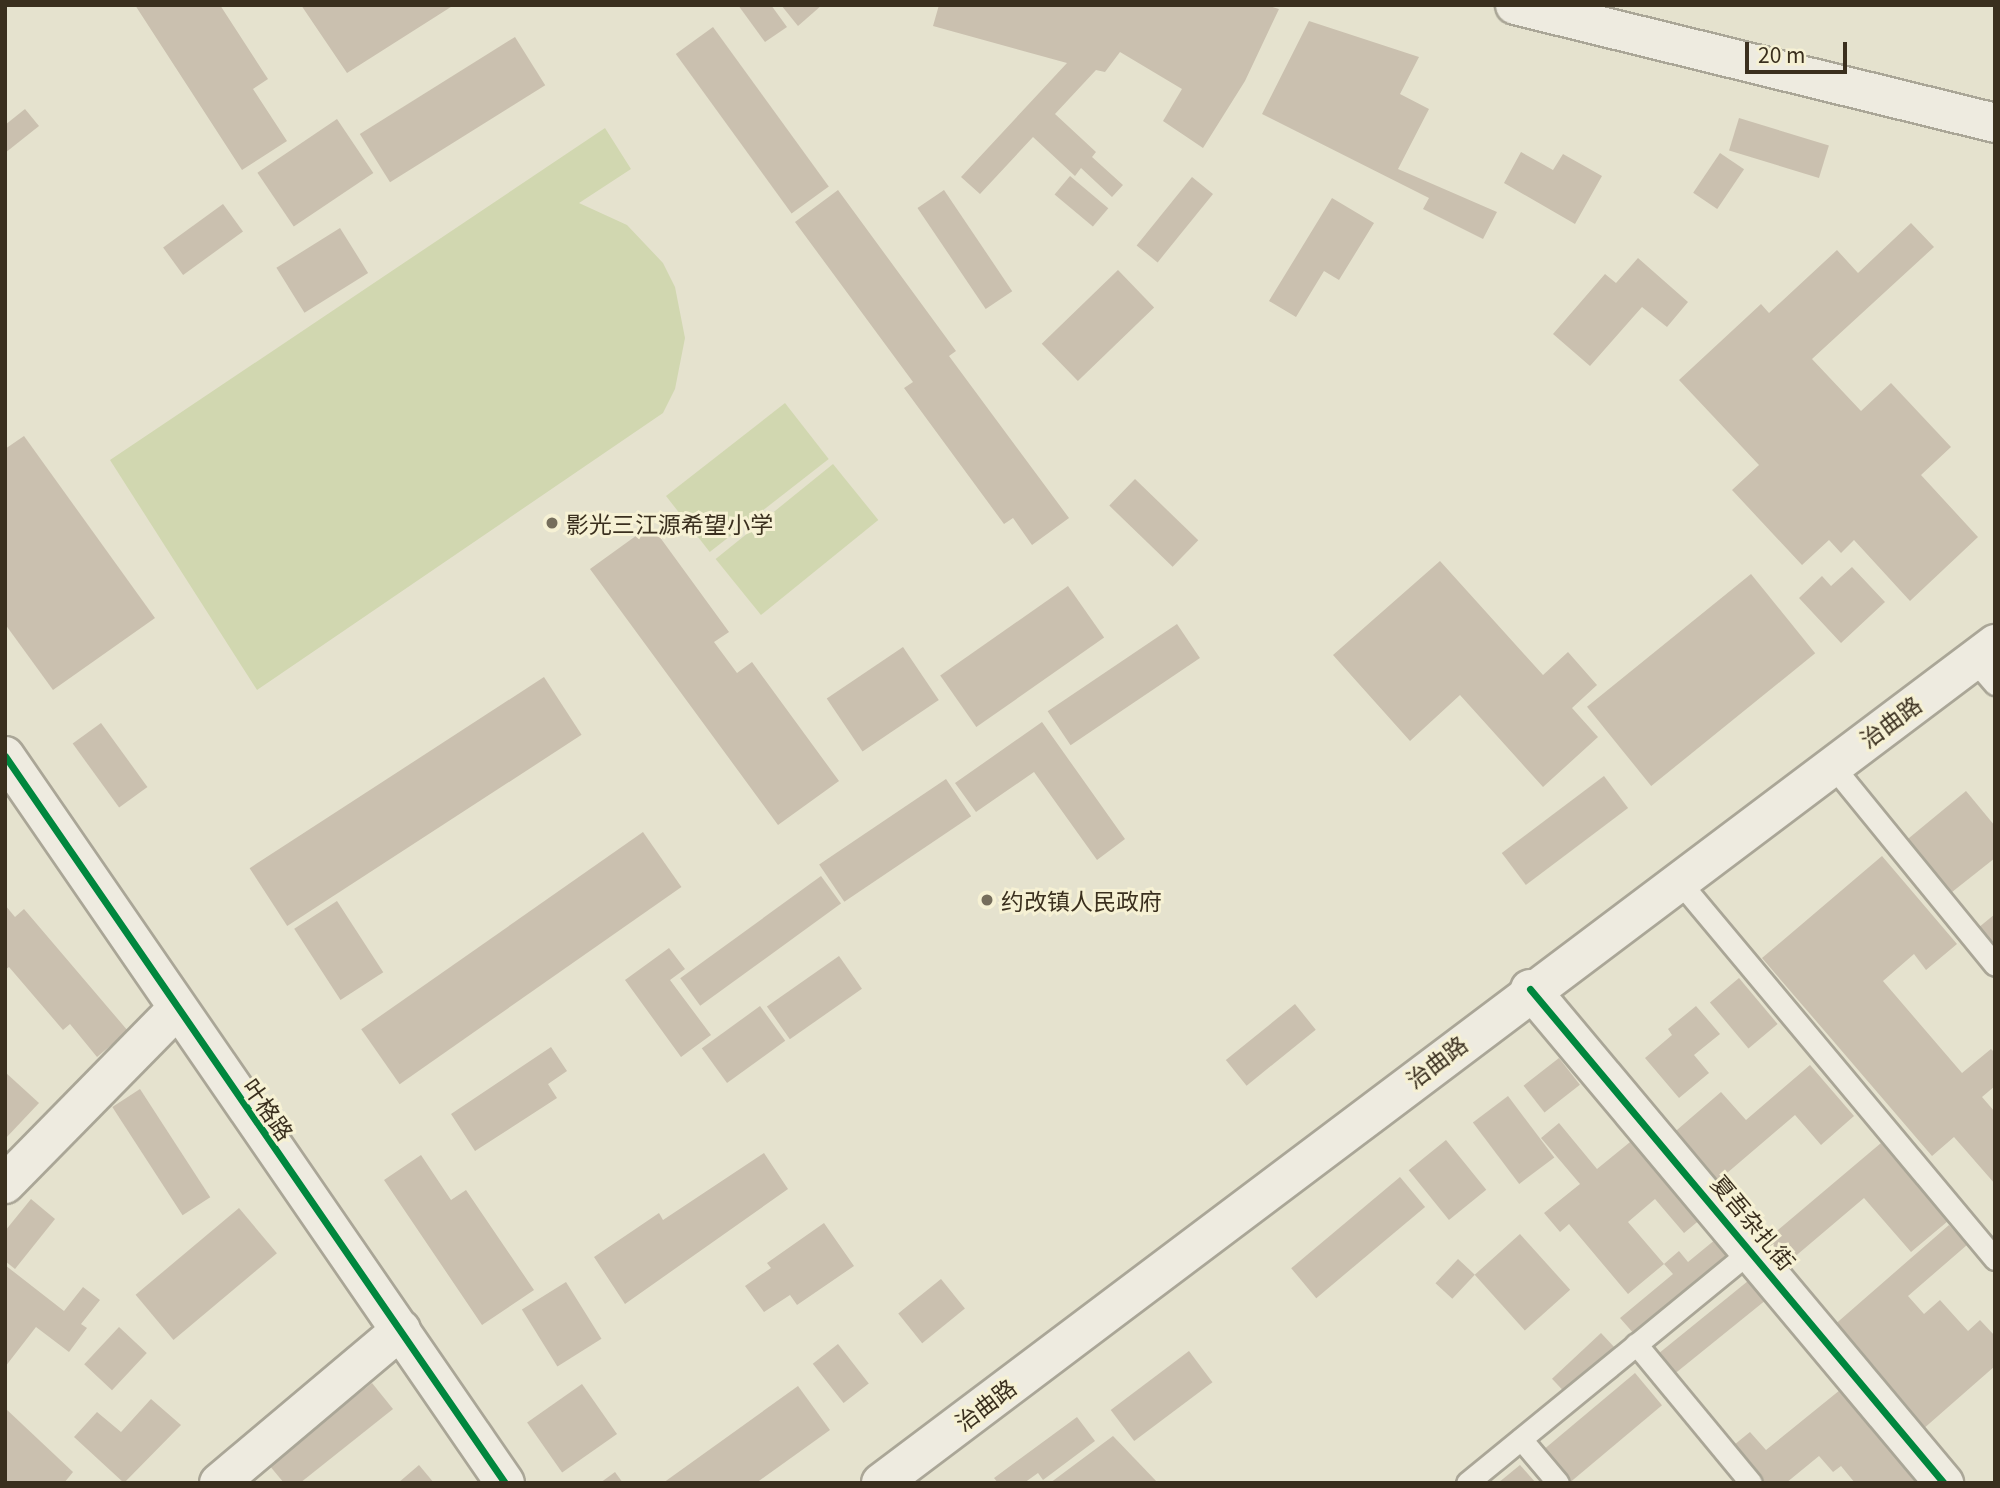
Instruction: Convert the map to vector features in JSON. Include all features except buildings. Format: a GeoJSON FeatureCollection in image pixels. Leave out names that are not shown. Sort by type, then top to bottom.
{"type":"FeatureCollection","features":[{"type":"Feature","properties":{"kind":"street"},"geometry":{"type":"LineString","coordinates":[[1515,5],[1995,123]]}},
{"type":"Feature","properties":{"kind":"street","name":"治曲路"},"geometry":{"type":"LineString","coordinates":[[881,1483],[1530,989],[1831,764],[1988,663]]}},
{"type":"Feature","properties":{"kind":"street","name":"叶格路"},"geometry":{"type":"LineString","coordinates":[[5,756],[176,1010],[505,1483]]}},
{"type":"Feature","properties":{"kind":"street","name":"夏吾杂扎街"},"geometry":{"type":"LineString","coordinates":[[1530,989],[1752,1250],[1944,1483]]}},
{"type":"Feature","properties":{"kind":"street"},"geometry":{"type":"LineString","coordinates":[[5,1184],[176,1010]]}},
{"type":"Feature","properties":{"kind":"street"},"geometry":{"type":"LineString","coordinates":[[219,1483],[401,1330]]}},
{"type":"Feature","properties":{"kind":"lane"},"geometry":{"type":"LineString","coordinates":[[1831,764],[1995,965]]}},
{"type":"Feature","properties":{"kind":"lane"},"geometry":{"type":"LineString","coordinates":[[1678,880],[1995,1259]]}},
{"type":"Feature","properties":{"kind":"lane"},"geometry":{"type":"LineString","coordinates":[[1467,1483],[1752,1250]]}},
{"type":"Feature","properties":{"kind":"lane"},"geometry":{"type":"LineString","coordinates":[[1636,1344],[1751,1483]]}},
{"type":"Feature","properties":{"kind":"lane"},"geometry":{"type":"LineString","coordinates":[[1521,1439],[1558,1483]]}},
{"type":"Feature","properties":{"kind":"green space"},"geometry":{"type":"Polygon","coordinates":[[[605,128],[631,169],[579,203],[627,225],[663,263],[675,287],[685,338],[675,389],[663,413],[257,690],[110,460],[605,128]]]}},
{"type":"Feature","properties":{"kind":"green space"},"geometry":{"type":"Polygon","coordinates":[[[785,403],[829,459],[710,552],[666,496],[785,403]]]}},
{"type":"Feature","properties":{"kind":"green space"},"geometry":{"type":"Polygon","coordinates":[[[833,464],[878,520],[761,615],[716,559],[833,464]]]}},
{"type":"Feature","properties":{"kind":"cycle path"},"geometry":{"type":"LineString","coordinates":[[5,756],[505,1483]]}},
{"type":"Feature","properties":{"kind":"cycle path"},"geometry":{"type":"LineString","coordinates":[[1530,989],[1944,1483]]}},
{"type":"Feature","properties":{"kind":"place","name":"影光三江源希望小学"},"geometry":{"type":"Point","coordinates":[552,523]}},
{"type":"Feature","properties":{"kind":"place","name":"约改镇人民政府"},"geometry":{"type":"Point","coordinates":[987,900]}}]}
